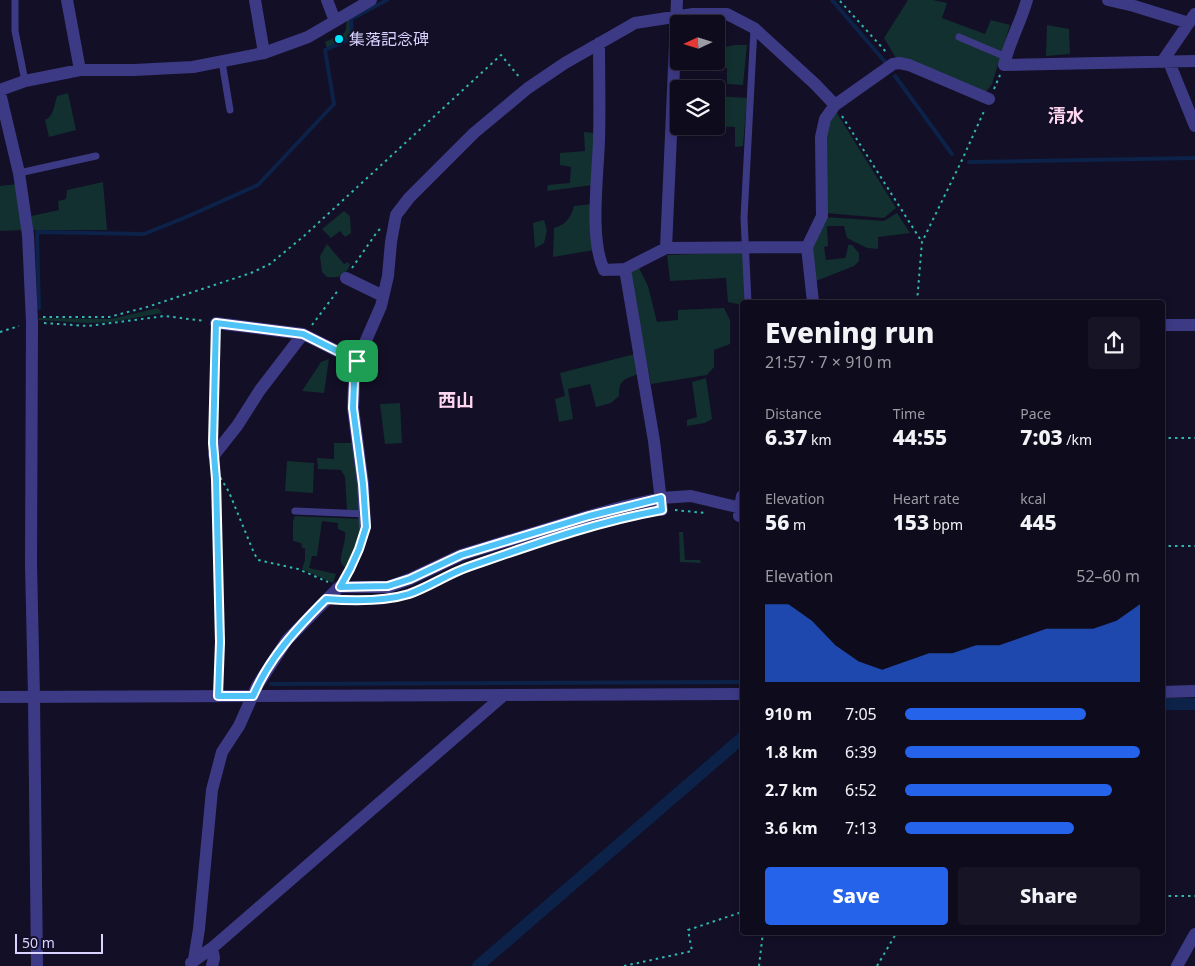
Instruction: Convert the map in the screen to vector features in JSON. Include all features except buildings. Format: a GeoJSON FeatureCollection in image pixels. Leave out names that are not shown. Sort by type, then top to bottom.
{"type":"FeatureCollection","features":[{"type":"Feature","properties":{"kind":"street"},"geometry":{"type":"LineString","coordinates":[[67,0],[80,70]]}},
{"type":"Feature","properties":{"kind":"street"},"geometry":{"type":"LineString","coordinates":[[255,0],[264,53]]}},
{"type":"Feature","properties":{"kind":"street"},"geometry":{"type":"LineString","coordinates":[[327,0],[335,21]]}},
{"type":"Feature","properties":{"kind":"street"},"geometry":{"type":"LineString","coordinates":[[37,966],[31,564],[31,320],[28,235],[20,173],[0,91],[25,81],[80,70],[193,67],[264,53],[308,37],[370,0]]}},
{"type":"Feature","properties":{"kind":"street"},"geometry":{"type":"LineString","coordinates":[[676,15],[678,0]]}},
{"type":"Feature","properties":{"kind":"street"},"geometry":{"type":"LineString","coordinates":[[1027,0],[1005,61],[1195,61]]}},
{"type":"Feature","properties":{"kind":"street"},"geometry":{"type":"LineString","coordinates":[[1108,0],[1192,18],[1165,62]]}},
{"type":"Feature","properties":{"kind":"street"},"geometry":{"type":"LineString","coordinates":[[702,15],[727,14],[754,28],[816,84],[835,105]]}},
{"type":"Feature","properties":{"kind":"street"},"geometry":{"type":"LineString","coordinates":[[365,521],[363,484],[353,408],[354,383],[357,361],[381,306],[388,276],[396,215],[409,198],[474,133],[528,88],[565,63],[635,23],[670,17]]}},
{"type":"Feature","properties":{"kind":"street"},"geometry":{"type":"LineString","coordinates":[[599,43],[596,224],[600,261],[604,270],[625,269],[666,248],[807,247]]}},
{"type":"Feature","properties":{"kind":"street"},"geometry":{"type":"LineString","coordinates":[[1165,62],[1195,126]]}},
{"type":"Feature","properties":{"kind":"street"},"geometry":{"type":"LineString","coordinates":[[814,300],[807,247],[822,216],[821,137],[825,119],[835,105],[896,64],[909,65],[989,100]]}},
{"type":"Feature","properties":{"kind":"street"},"geometry":{"type":"LineString","coordinates":[[666,248],[674,70]]}},
{"type":"Feature","properties":{"kind":"street"},"geometry":{"type":"LineString","coordinates":[[625,269],[654,441],[661,504]]}},
{"type":"Feature","properties":{"kind":"street"},"geometry":{"type":"LineString","coordinates":[[346,278],[383,296]]}},
{"type":"Feature","properties":{"kind":"street"},"geometry":{"type":"LineString","coordinates":[[216,323],[303,334],[357,361]]}},
{"type":"Feature","properties":{"kind":"street"},"geometry":{"type":"LineString","coordinates":[[1165,325],[1195,325]]}},
{"type":"Feature","properties":{"kind":"street"},"geometry":{"type":"LineString","coordinates":[[214,455],[303,334]]}},
{"type":"Feature","properties":{"kind":"street"},"geometry":{"type":"LineString","coordinates":[[190,963],[199,930],[212,790],[222,752],[239,726],[257,686],[287,640],[340,587],[388,586],[410,579],[461,555],[589,516],[661,504],[691,496],[740,507]]}},
{"type":"Feature","properties":{"kind":"street"},"geometry":{"type":"LineString","coordinates":[[1165,692],[1195,691]]}},
{"type":"Feature","properties":{"kind":"street"},"geometry":{"type":"LineString","coordinates":[[0,697],[740,694]]}},
{"type":"Feature","properties":{"kind":"street"},"geometry":{"type":"LineString","coordinates":[[190,963],[212,948],[504,695]]}},
{"type":"Feature","properties":{"kind":"street"},"geometry":{"type":"LineString","coordinates":[[1177,966],[1195,934]]}},
{"type":"Feature","properties":{"kind":"street"},"geometry":{"type":"LineString","coordinates":[[212,948],[214,958],[212,966]]}},
{"type":"Feature","properties":{"kind":"lane"},"geometry":{"type":"LineString","coordinates":[[15,0],[15,31],[25,81]]}},
{"type":"Feature","properties":{"kind":"lane"},"geometry":{"type":"LineString","coordinates":[[748,300],[744,218],[754,28]]}},
{"type":"Feature","properties":{"kind":"lane"},"geometry":{"type":"LineString","coordinates":[[959,37],[1005,61]]}},
{"type":"Feature","properties":{"kind":"lane"},"geometry":{"type":"LineString","coordinates":[[222,62],[230,110]]}},
{"type":"Feature","properties":{"kind":"lane"},"geometry":{"type":"LineString","coordinates":[[20,173],[96,156]]}},
{"type":"Feature","properties":{"kind":"lane"},"geometry":{"type":"LineString","coordinates":[[295,511],[365,521]]}},
{"type":"Feature","properties":{"kind":"path"},"geometry":{"type":"LineString","coordinates":[[840,1],[896,64]]}},
{"type":"Feature","properties":{"kind":"path"},"geometry":{"type":"LineString","coordinates":[[0,332],[31,320],[108,317],[147,307],[251,273],[270,264],[304,236],[501,55],[528,88]]}},
{"type":"Feature","properties":{"kind":"path"},"geometry":{"type":"LineString","coordinates":[[917,300],[922,242],[962,160],[1005,61]]}},
{"type":"Feature","properties":{"kind":"path"},"geometry":{"type":"LineString","coordinates":[[835,105],[922,242]]}},
{"type":"Feature","properties":{"kind":"path"},"geometry":{"type":"LineString","coordinates":[[31,320],[88,326],[165,316],[216,323],[214,434]]}},
{"type":"Feature","properties":{"kind":"path"},"geometry":{"type":"LineString","coordinates":[[1165,438],[1195,438]]}},
{"type":"Feature","properties":{"kind":"path"},"geometry":{"type":"LineString","coordinates":[[214,455],[216,470],[220,642],[218,696]]}},
{"type":"Feature","properties":{"kind":"path"},"geometry":{"type":"LineString","coordinates":[[216,470],[229,492],[258,560],[298,569],[340,587],[359,549],[365,521]]}},
{"type":"Feature","properties":{"kind":"path"},"geometry":{"type":"LineString","coordinates":[[661,504],[706,513]]}},
{"type":"Feature","properties":{"kind":"path"},"geometry":{"type":"LineString","coordinates":[[1165,546],[1195,546]]}},
{"type":"Feature","properties":{"kind":"path"},"geometry":{"type":"LineString","coordinates":[[401,595],[417,590]]}},
{"type":"Feature","properties":{"kind":"path"},"geometry":{"type":"LineString","coordinates":[[1165,896],[1195,896]]}},
{"type":"Feature","properties":{"kind":"path"},"geometry":{"type":"LineString","coordinates":[[624,966],[692,951],[688,930],[740,913]]}},
{"type":"Feature","properties":{"kind":"path"},"geometry":{"type":"LineString","coordinates":[[759,966],[763,935]]}},
{"type":"Feature","properties":{"kind":"path"},"geometry":{"type":"LineString","coordinates":[[877,966],[895,935]]}},
{"type":"Feature","properties":{"kind":"green space"},"geometry":{"type":"Polygon","coordinates":[[[908,0],[933,0],[947,3],[942,18],[985,34],[991,20],[1010,25],[992,84],[986,92],[897,60],[884,38],[908,0]]]}},
{"type":"Feature","properties":{"kind":"green space"},"geometry":{"type":"Polygon","coordinates":[[[351,17],[352,38],[327,48],[325,42],[343,34],[346,30],[347,19],[351,17]]]}},
{"type":"Feature","properties":{"kind":"green space"},"geometry":{"type":"Polygon","coordinates":[[[1047,25],[1069,29],[1070,54],[1046,56],[1047,25]]]}},
{"type":"Feature","properties":{"kind":"green space"},"geometry":{"type":"Polygon","coordinates":[[[747,45],[743,85],[727,84],[725,47],[747,45]]]}},
{"type":"Feature","properties":{"kind":"green space"},"geometry":{"type":"Polygon","coordinates":[[[68,93],[76,130],[49,137],[45,120],[52,113],[57,96],[68,93]]]}},
{"type":"Feature","properties":{"kind":"green space"},"geometry":{"type":"Polygon","coordinates":[[[725,97],[747,98],[743,146],[735,147],[735,127],[725,127],[725,97]]]}},
{"type":"Feature","properties":{"kind":"green space"},"geometry":{"type":"Polygon","coordinates":[[[835,110],[896,208],[884,218],[825,213],[823,138],[835,110]]]}},
{"type":"Feature","properties":{"kind":"green space"},"geometry":{"type":"Polygon","coordinates":[[[584,132],[594,133],[593,185],[547,191],[548,185],[570,183],[571,167],[560,165],[560,153],[585,151],[584,132]]]}},
{"type":"Feature","properties":{"kind":"green space"},"geometry":{"type":"Polygon","coordinates":[[[103,182],[107,230],[33,230],[31,216],[59,210],[58,201],[66,199],[67,190],[103,182]]]}},
{"type":"Feature","properties":{"kind":"green space"},"geometry":{"type":"Polygon","coordinates":[[[17,184],[24,230],[0,231],[0,186],[17,184]]]}},
{"type":"Feature","properties":{"kind":"green space"},"geometry":{"type":"Polygon","coordinates":[[[592,204],[594,250],[553,257],[554,228],[567,220],[574,206],[592,204]]]}},
{"type":"Feature","properties":{"kind":"green space"},"geometry":{"type":"Polygon","coordinates":[[[344,211],[350,216],[351,233],[345,237],[340,231],[331,238],[322,229],[344,211]]]}},
{"type":"Feature","properties":{"kind":"green space"},"geometry":{"type":"Polygon","coordinates":[[[897,213],[910,233],[878,237],[878,249],[867,248],[847,238],[844,226],[827,226],[828,246],[824,247],[826,260],[845,258],[848,245],[852,245],[859,253],[859,261],[854,266],[816,281],[811,249],[825,217],[884,221],[897,213]]]}},
{"type":"Feature","properties":{"kind":"green space"},"geometry":{"type":"Polygon","coordinates":[[[544,220],[547,231],[544,243],[535,248],[533,223],[544,220]]]}},
{"type":"Feature","properties":{"kind":"green space"},"geometry":{"type":"Polygon","coordinates":[[[327,244],[344,264],[348,262],[350,265],[342,276],[327,277],[322,272],[320,256],[327,244]]]}},
{"type":"Feature","properties":{"kind":"green space"},"geometry":{"type":"Polygon","coordinates":[[[743,252],[745,300],[740,300],[740,305],[728,302],[726,278],[670,281],[667,255],[743,252]]]}},
{"type":"Feature","properties":{"kind":"green space"},"geometry":{"type":"Polygon","coordinates":[[[639,268],[648,286],[657,322],[678,320],[678,310],[724,308],[730,320],[730,344],[714,350],[714,367],[707,375],[651,384],[629,272],[639,268]]]}},
{"type":"Feature","properties":{"kind":"green space"},"geometry":{"type":"Polygon","coordinates":[[[158,308],[162,313],[112,322],[87,323],[39,320],[39,318],[111,319],[158,308]]]}},
{"type":"Feature","properties":{"kind":"green space"},"geometry":{"type":"Polygon","coordinates":[[[635,354],[638,374],[621,383],[619,396],[611,403],[596,407],[590,384],[568,389],[573,419],[559,422],[555,399],[565,396],[560,373],[635,354]]]}},
{"type":"Feature","properties":{"kind":"green space"},"geometry":{"type":"Polygon","coordinates":[[[329,359],[324,393],[302,391],[321,362],[329,359]]]}},
{"type":"Feature","properties":{"kind":"green space"},"geometry":{"type":"Polygon","coordinates":[[[706,378],[712,419],[705,423],[687,426],[687,420],[697,417],[692,382],[706,378]]]}},
{"type":"Feature","properties":{"kind":"green space"},"geometry":{"type":"Polygon","coordinates":[[[400,403],[402,443],[385,444],[380,404],[400,403]]]}},
{"type":"Feature","properties":{"kind":"green space"},"geometry":{"type":"Polygon","coordinates":[[[334,443],[354,443],[361,512],[347,511],[345,477],[341,470],[318,469],[317,458],[334,459],[334,443]]]}},
{"type":"Feature","properties":{"kind":"green space"},"geometry":{"type":"Polygon","coordinates":[[[287,461],[314,463],[313,493],[285,491],[287,461]]]}},
{"type":"Feature","properties":{"kind":"green space"},"geometry":{"type":"Polygon","coordinates":[[[295,516],[361,519],[358,545],[346,569],[341,563],[345,532],[338,529],[338,523],[322,521],[317,556],[312,556],[309,568],[336,574],[333,583],[302,569],[305,560],[305,548],[302,548],[301,543],[293,541],[293,521],[295,516]]]}},
{"type":"Feature","properties":{"kind":"green space"},"geometry":{"type":"Polygon","coordinates":[[[679,532],[683,532],[685,560],[700,560],[701,563],[680,562],[679,532]]]}},
{"type":"Feature","properties":{"kind":"waterway"},"geometry":{"type":"LineString","coordinates":[[39,308],[37,232],[144,234],[258,185],[334,104],[325,50],[352,38],[351,19],[387,0]]}},
{"type":"Feature","properties":{"kind":"waterway"},"geometry":{"type":"LineString","coordinates":[[832,0],[886,63]]}},
{"type":"Feature","properties":{"kind":"waterway"},"geometry":{"type":"LineString","coordinates":[[895,76],[952,154]]}},
{"type":"Feature","properties":{"kind":"waterway"},"geometry":{"type":"LineString","coordinates":[[969,162],[1195,158]]}},
{"type":"Feature","properties":{"kind":"waterway"},"geometry":{"type":"LineString","coordinates":[[271,684],[740,682]]}},
{"type":"Feature","properties":{"kind":"waterway"},"geometry":{"type":"LineString","coordinates":[[1165,704],[1195,704]]}},
{"type":"Feature","properties":{"kind":"waterway"},"geometry":{"type":"LineString","coordinates":[[478,966],[740,740]]}},
{"type":"Feature","properties":{"kind":"place","name":"集落記念碑"},"geometry":{"type":"Point","coordinates":[339,39]}},
{"type":"Feature","properties":{"kind":"district","name":"清水"},"geometry":{"type":"Point","coordinates":[1066,116]}},
{"type":"Feature","properties":{"kind":"district","name":"西山"},"geometry":{"type":"Point","coordinates":[456,401]}},
{"type":"Feature","properties":{"kind":"route"},"geometry":{"type":"LineString","coordinates":[[216,323],[303,334],[357,361],[353,408],[363,484],[366,527],[359,549],[340,587],[388,586],[410,579],[461,555],[625,506],[661,498],[662,510],[604,522],[534,544],[460,570],[409,594],[386,598],[326,599],[287,640],[257,686],[253,696],[218,696],[220,642],[216,479],[213,443],[216,323]]}}]}
